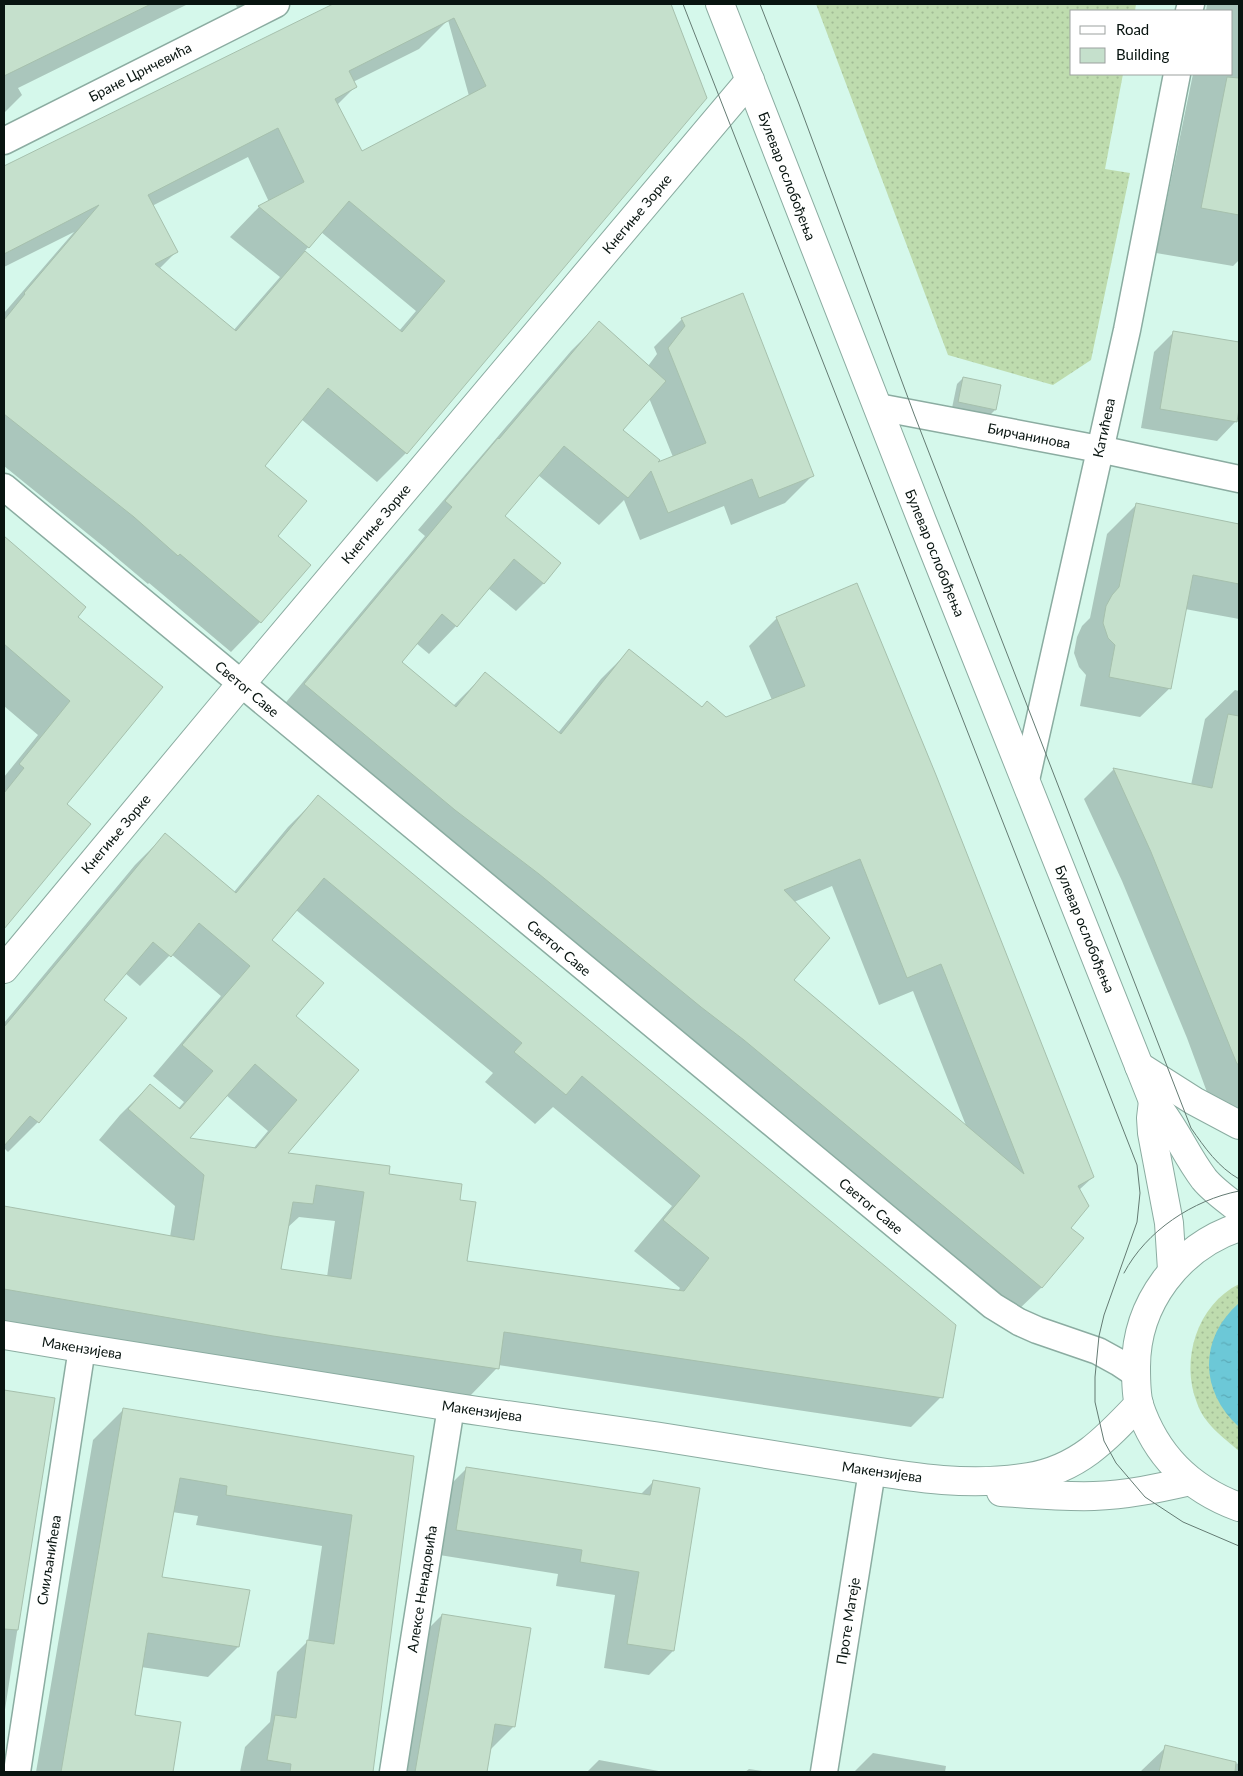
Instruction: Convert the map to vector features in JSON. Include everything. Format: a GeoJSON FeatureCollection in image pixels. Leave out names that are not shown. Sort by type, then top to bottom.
{"type":"FeatureCollection","features":[{"type":"Feature","properties":{"kind":"main road","name":"Булевар ослобођења"},"geometry":{"type":"LineString","coordinates":[[720,4],[1153,1101],[1166,1117],[1185,1152],[1205,1180],[1239,1209]]}},
{"type":"Feature","properties":{"kind":"main road","name":"Кнегиње Зорке"},"geometry":{"type":"LineString","coordinates":[[4,969],[241,684],[750,80]]}},
{"type":"Feature","properties":{"kind":"main road"},"geometry":{"type":"LineString","coordinates":[[1139,1066],[1194,1101],[1239,1125]]}},
{"type":"Feature","properties":{"kind":"main road","name":"Булевар ослобођења"},"geometry":{"type":"LineString","coordinates":[[1153,1101],[1152,1133],[1169,1222],[1172,1270]]}},
{"type":"Feature","properties":{"kind":"main road"},"geometry":{"type":"LineString","coordinates":[[1239,1227],[1205,1243],[1172,1270],[1156,1293],[1144,1318],[1137,1346],[1136,1374],[1139,1404],[1156,1442],[1176,1468],[1207,1493],[1239,1507]]}},
{"type":"Feature","properties":{"kind":"main road","name":"Макензијева"},"geometry":{"type":"LineString","coordinates":[[4,1335],[451,1407],[872,1471],[960,1482],[996,1491],[1045,1496],[1096,1496],[1140,1492],[1190,1481]]}},
{"type":"Feature","properties":{"kind":"main road","name":"Макензијева"},"geometry":{"type":"LineString","coordinates":[[960,1482],[990,1482],[1030,1477],[1062,1468],[1079,1459],[1104,1441],[1139,1404]]}},
{"type":"Feature","properties":{"kind":"street","name":"Бране Црнчевића"},"geometry":{"type":"LineString","coordinates":[[4,141],[276,4]]}},
{"type":"Feature","properties":{"kind":"street","name":"Катићева"},"geometry":{"type":"LineString","coordinates":[[1026,780],[1126,330],[1177,75]]}},
{"type":"Feature","properties":{"kind":"street","name":"Бирчанинова"},"geometry":{"type":"LineString","coordinates":[[878,408],[1239,478]]}},
{"type":"Feature","properties":{"kind":"street","name":"Светог Саве"},"geometry":{"type":"LineString","coordinates":[[4,487],[992,1306],[1037,1330],[1098,1351],[1136,1374]]}},
{"type":"Feature","properties":{"kind":"street","name":"Смиљанићева"},"geometry":{"type":"LineString","coordinates":[[17,1772],[82,1348]]}},
{"type":"Feature","properties":{"kind":"street","name":"Алексе Ненадовића"},"geometry":{"type":"LineString","coordinates":[[393,1772],[451,1407]]}},
{"type":"Feature","properties":{"kind":"street","name":"Проте Матеје"},"geometry":{"type":"LineString","coordinates":[[824,1772],[872,1471]]}},
{"type":"Feature","properties":{"kind":"green space"},"geometry":{"type":"Polygon","coordinates":[[[816,4],[1136,4],[1135,10],[1070,10],[1070,75],[1123,75],[1105,169],[1130,173],[1091,360],[1053,385],[948,355],[816,4]]]}},
{"type":"Feature","properties":{"kind":"green space"},"geometry":{"type":"Polygon","coordinates":[[[1239,1284],[1239,1451],[1215,1430],[1200,1411],[1192,1386],[1190,1369],[1196,1335],[1203,1320],[1212,1305],[1224,1293],[1239,1284]]]}},
{"type":"Feature","properties":{"kind":"water"},"geometry":{"type":"Polygon","coordinates":[[[1239,1303],[1239,1427],[1226,1413],[1216,1397],[1209,1365],[1211,1348],[1216,1332],[1239,1303]]]}},
{"type":"Feature","properties":{"kind":"building"},"geometry":{"type":"Polygon","coordinates":[[[4,4],[151,4],[4,76],[4,4]]]}},
{"type":"Feature","properties":{"kind":"building"},"geometry":{"type":"Polygon","coordinates":[[[333,4],[671,4],[707,98],[407,454],[328,388],[265,466],[307,501],[278,536],[311,565],[261,623],[180,554],[178,556],[134,517],[4,414],[4,320],[24,293],[99,205],[4,254],[4,166],[333,4]],[[454,18],[349,71],[357,87],[335,99],[362,151],[486,86],[454,18]],[[278,128],[148,195],[178,252],[155,264],[236,331],[305,251],[402,332],[445,281],[349,201],[309,248],[258,206],[304,182],[278,128]]]}},
{"type":"Feature","properties":{"kind":"building"},"geometry":{"type":"Polygon","coordinates":[[[1227,77],[1239,78],[1239,215],[1201,208],[1227,77]]]}},
{"type":"Feature","properties":{"kind":"building"},"geometry":{"type":"Polygon","coordinates":[[[743,293],[814,476],[759,498],[752,479],[668,513],[651,471],[628,498],[564,446],[505,516],[561,563],[544,584],[514,559],[457,627],[442,614],[402,662],[456,707],[485,672],[561,734],[629,649],[702,707],[707,701],[726,717],[805,686],[776,617],[857,583],[936,775],[1094,1177],[1078,1186],[1089,1206],[1071,1228],[1084,1238],[1042,1288],[744,1040],[539,874],[455,810],[304,684],[452,507],[445,501],[599,321],[666,381],[623,430],[660,460],[658,462],[706,443],[668,348],[685,326],[681,318],[743,293]],[[860,859],[784,890],[830,938],[794,980],[1024,1174],[941,964],[907,978],[860,859]]]}},
{"type":"Feature","properties":{"kind":"building"},"geometry":{"type":"Polygon","coordinates":[[[1173,331],[1239,342],[1239,409],[1237,422],[1160,409],[1173,331]]]}},
{"type":"Feature","properties":{"kind":"building"},"geometry":{"type":"Polygon","coordinates":[[[963,377],[1001,385],[996,410],[958,402],[963,377]]]}},
{"type":"Feature","properties":{"kind":"building"},"geometry":{"type":"Polygon","coordinates":[[[1136,503],[1239,524],[1239,584],[1193,575],[1171,689],[1109,677],[1115,645],[1108,638],[1103,623],[1106,606],[1119,587],[1136,503]]]}},
{"type":"Feature","properties":{"kind":"building"},"geometry":{"type":"Polygon","coordinates":[[[4,536],[86,607],[78,617],[163,687],[67,804],[91,824],[4,929],[4,793],[24,768],[19,764],[70,701],[4,644],[4,536]]]}},
{"type":"Feature","properties":{"kind":"building"},"geometry":{"type":"Polygon","coordinates":[[[1228,714],[1239,716],[1239,1064],[1237,1064],[1151,852],[1113,768],[1212,788],[1228,714]]]}},
{"type":"Feature","properties":{"kind":"building"},"geometry":{"type":"Polygon","coordinates":[[[318,795],[956,1325],[943,1398],[504,1332],[499,1369],[273,1336],[4,1289],[4,1206],[194,1240],[204,1175],[128,1109],[150,1084],[180,1109],[213,1071],[182,1045],[250,966],[199,923],[171,957],[153,942],[104,1000],[127,1018],[39,1123],[30,1116],[4,1146],[4,1027],[165,833],[236,893],[318,795]],[[324,878],[272,940],[324,983],[296,1016],[359,1070],[288,1153],[390,1166],[389,1174],[462,1184],[460,1200],[476,1202],[467,1261],[684,1291],[709,1258],[663,1220],[700,1176],[582,1076],[566,1095],[514,1052],[522,1043],[324,878]],[[255,1064],[190,1138],[256,1148],[297,1100],[255,1064]],[[316,1185],[313,1204],[293,1202],[281,1269],[351,1279],[364,1192],[316,1185]]]}},
{"type":"Feature","properties":{"kind":"building"},"geometry":{"type":"Polygon","coordinates":[[[4,1390],[55,1398],[18,1630],[4,1629],[4,1390]]]}},
{"type":"Feature","properties":{"kind":"building"},"geometry":{"type":"Polygon","coordinates":[[[123,1408],[414,1456],[373,1772],[290,1772],[291,1764],[267,1760],[275,1715],[296,1718],[307,1640],[334,1644],[352,1515],[226,1495],[227,1486],[180,1478],[162,1577],[250,1590],[239,1647],[148,1633],[135,1715],[181,1722],[173,1772],[61,1772],[123,1408]]]}},
{"type":"Feature","properties":{"kind":"building"},"geometry":{"type":"Polygon","coordinates":[[[466,1467],[650,1495],[653,1480],[700,1488],[674,1651],[627,1644],[639,1572],[580,1562],[582,1550],[456,1530],[466,1467]]]}},
{"type":"Feature","properties":{"kind":"building"},"geometry":{"type":"Polygon","coordinates":[[[442,1614],[531,1628],[515,1727],[495,1724],[487,1772],[415,1772],[442,1614]]]}},
{"type":"Feature","properties":{"kind":"building"},"geometry":{"type":"Polygon","coordinates":[[[1165,1745],[1236,1762],[1235,1772],[1159,1772],[1165,1745]]]}},
{"type":"Feature","properties":{"kind":"tram line"},"geometry":{"type":"LineString","coordinates":[[683,4],[1137,1165],[1140,1193],[1137,1222],[1104,1315],[1099,1336],[1095,1377],[1095,1402],[1104,1441],[1116,1463],[1145,1497],[1183,1522],[1239,1546]]}},
{"type":"Feature","properties":{"kind":"tram line"},"geometry":{"type":"LineString","coordinates":[[760,4],[914,414],[1191,1128],[1218,1163],[1239,1179]]}},
{"type":"Feature","properties":{"kind":"tram line"},"geometry":{"type":"LineString","coordinates":[[1124,1273],[1133,1258],[1145,1244],[1172,1220],[1205,1202],[1239,1191]]}}]}
